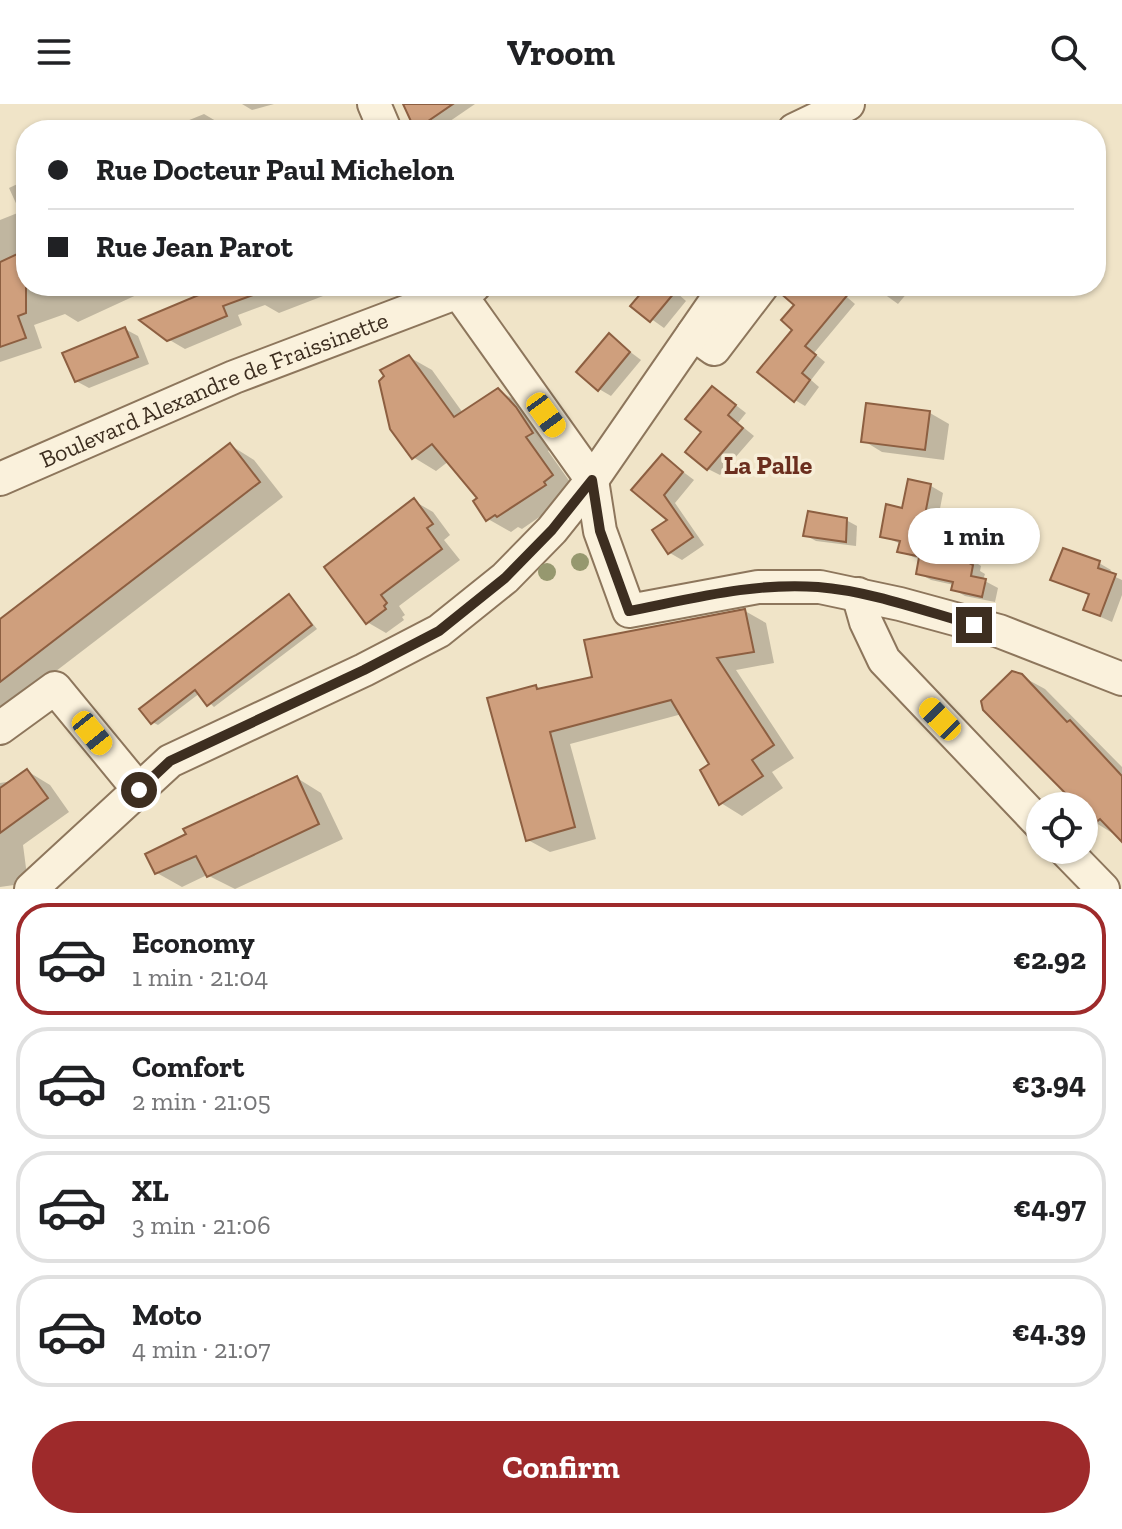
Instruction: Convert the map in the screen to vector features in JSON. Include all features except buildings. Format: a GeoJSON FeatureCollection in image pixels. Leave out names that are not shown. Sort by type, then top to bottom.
{"type":"FeatureCollection","features":[{"type":"Feature","properties":{"kind":"street"},"geometry":{"type":"LineString","coordinates":[[819,120],[848,104]]}},
{"type":"Feature","properties":{"kind":"street","name":"Boulevard Alexandre de Fraissinette"},"geometry":{"type":"LineString","coordinates":[[0,479],[234,377],[442,296]]}},
{"type":"Feature","properties":{"kind":"street"},"geometry":{"type":"LineString","coordinates":[[467,296],[592,480],[600,531],[629,611],[758,587],[820,587],[999,631],[1122,679]]}},
{"type":"Feature","properties":{"kind":"street"},"geometry":{"type":"LineString","coordinates":[[31,889],[170,761],[364,670],[439,631],[505,578],[552,530],[592,480],[719,296]]}},
{"type":"Feature","properties":{"kind":"street"},"geometry":{"type":"LineString","coordinates":[[693,334],[714,349],[754,296]]}},
{"type":"Feature","properties":{"kind":"street"},"geometry":{"type":"LineString","coordinates":[[858,594],[866,622],[884,660],[1026,809]]}},
{"type":"Feature","properties":{"kind":"street"},"geometry":{"type":"LineString","coordinates":[[0,728],[55,688],[139,790]]}},
{"type":"Feature","properties":{"kind":"street"},"geometry":{"type":"LineString","coordinates":[[997,779],[1041,789]]}},
{"type":"Feature","properties":{"kind":"street"},"geometry":{"type":"LineString","coordinates":[[1079,864],[1103,889]]}},
{"type":"Feature","properties":{"kind":"district","name":"La Palle"},"geometry":{"type":"Point","coordinates":[768,465]}},
{"type":"Feature","properties":{"kind":"route"},"geometry":{"type":"LineString","coordinates":[[139,790],[170,761],[364,670],[439,631],[505,578],[552,530],[592,480],[600,531],[629,611],[758,587],[820,587],[900,604],[974,625]]}}]}
